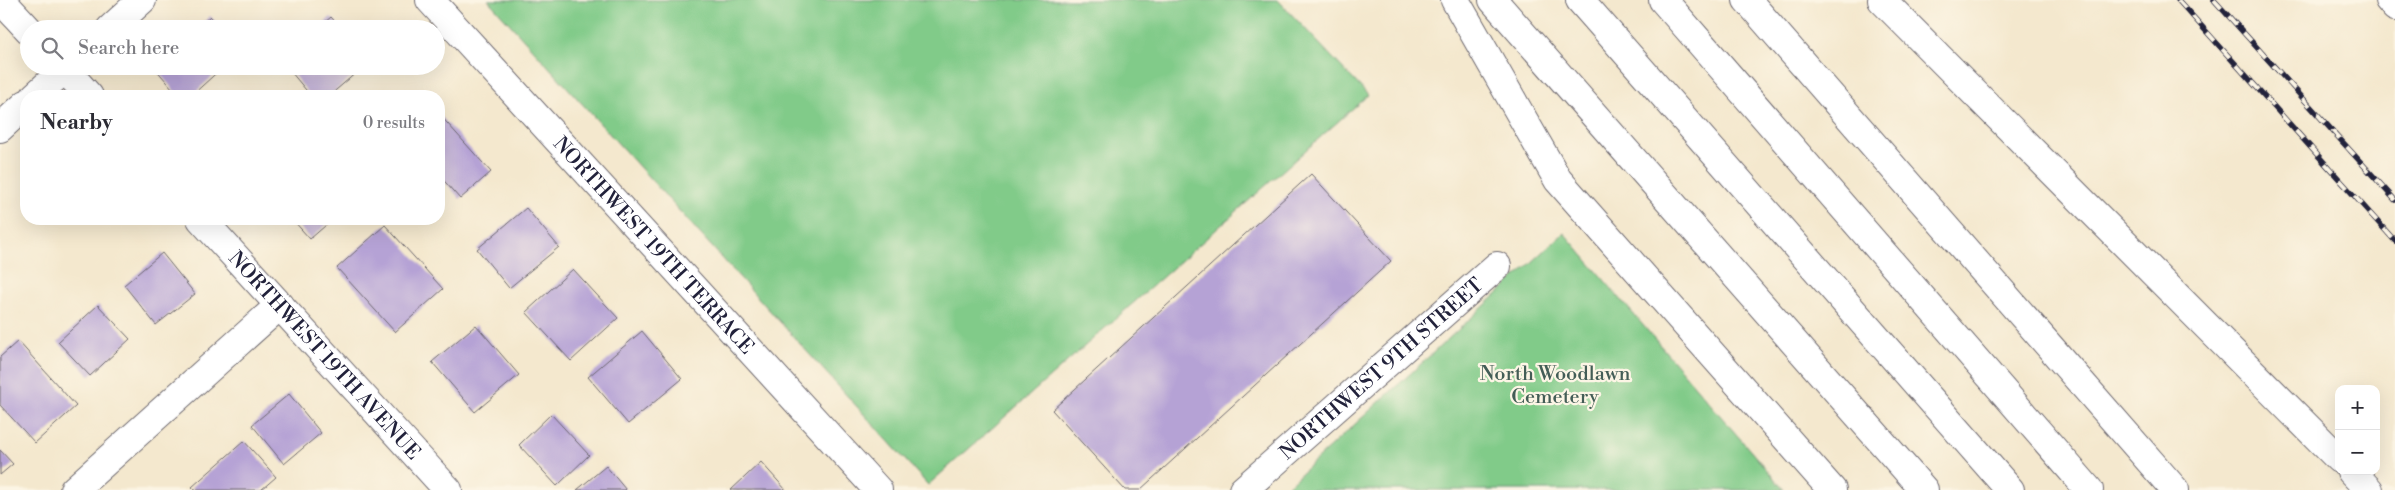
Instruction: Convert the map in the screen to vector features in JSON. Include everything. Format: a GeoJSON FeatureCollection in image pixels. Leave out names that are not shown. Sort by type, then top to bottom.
{"type":"FeatureCollection","features":[{"type":"Feature","properties":{"kind":"main road"},"geometry":{"type":"LineString","coordinates":[[1,0],[20,20]]}},
{"type":"Feature","properties":{"kind":"main road"},"geometry":{"type":"LineString","coordinates":[[120,20],[142,0]]}},
{"type":"Feature","properties":{"kind":"main road","name":"NORTHWEST 19TH TERRACE"},"geometry":{"type":"LineString","coordinates":[[430,0],[878,490]]}},
{"type":"Feature","properties":{"kind":"main road"},"geometry":{"type":"LineString","coordinates":[[1455,0],[1558,180],[1832,490]]}},
{"type":"Feature","properties":{"kind":"main road"},"geometry":{"type":"LineString","coordinates":[[1492,0],[1924,490]]}},
{"type":"Feature","properties":{"kind":"main road"},"geometry":{"type":"LineString","coordinates":[[1580,0],[2010,490]]}},
{"type":"Feature","properties":{"kind":"main road"},"geometry":{"type":"LineString","coordinates":[[1663,0],[2089,490]]}},
{"type":"Feature","properties":{"kind":"main road"},"geometry":{"type":"LineString","coordinates":[[1747,0],[2175,490]]}},
{"type":"Feature","properties":{"kind":"main road"},"geometry":{"type":"LineString","coordinates":[[1882,0],[2335,455]]}},
{"type":"Feature","properties":{"kind":"main road"},"geometry":{"type":"LineString","coordinates":[[2389,0],[2395,7]]}},
{"type":"Feature","properties":{"kind":"main road"},"geometry":{"type":"LineString","coordinates":[[41,90],[57,75]]}},
{"type":"Feature","properties":{"kind":"main road"},"geometry":{"type":"LineString","coordinates":[[72,75],[84,90]]}},
{"type":"Feature","properties":{"kind":"main road"},"geometry":{"type":"LineString","coordinates":[[0,128],[20,110]]}},
{"type":"Feature","properties":{"kind":"main road","name":"NORTHWEST 19TH AVENUE"},"geometry":{"type":"LineString","coordinates":[[207,225],[448,490]]}},
{"type":"Feature","properties":{"kind":"main road","name":"NORTHWEST 9TH STREET"},"geometry":{"type":"LineString","coordinates":[[1243,490],[1497,266]]}},
{"type":"Feature","properties":{"kind":"main road"},"geometry":{"type":"LineString","coordinates":[[74,490],[280,305]]}},
{"type":"Feature","properties":{"kind":"main road"},"geometry":{"type":"LineString","coordinates":[[2355,475],[2369,490]]}},
{"type":"Feature","properties":{"kind":"green space"},"geometry":{"type":"Polygon","coordinates":[[[488,0],[1278,0],[1368,95],[928,485],[488,0]]]}},
{"type":"Feature","properties":{"kind":"green space","name":"North Woodlawn Cemetery"},"geometry":{"type":"Polygon","coordinates":[[[1564,233],[1784,490],[1283,490],[1564,233]]]}},
{"type":"Feature","properties":{"kind":"building"},"geometry":{"type":"Polygon","coordinates":[[[210,16],[214,20],[206,20],[210,16]]]}},
{"type":"Feature","properties":{"kind":"building"},"geometry":{"type":"Polygon","coordinates":[[[161,75],[214,75],[198,90],[174,90],[161,75]]]}},
{"type":"Feature","properties":{"kind":"building"},"geometry":{"type":"Polygon","coordinates":[[[294,75],[354,75],[336,90],[306,90],[294,75]]]}},
{"type":"Feature","properties":{"kind":"building"},"geometry":{"type":"Polygon","coordinates":[[[445,121],[491,172],[460,199],[445,182],[445,121]]]}},
{"type":"Feature","properties":{"kind":"building"},"geometry":{"type":"Polygon","coordinates":[[[1311,174],[1391,261],[1140,490],[1125,490],[1052,410],[1311,174]]]}},
{"type":"Feature","properties":{"kind":"building"},"geometry":{"type":"Polygon","coordinates":[[[526,208],[559,247],[509,288],[477,249],[526,208]]]}},
{"type":"Feature","properties":{"kind":"building"},"geometry":{"type":"Polygon","coordinates":[[[297,225],[326,225],[310,239],[297,225]]]}},
{"type":"Feature","properties":{"kind":"building"},"geometry":{"type":"Polygon","coordinates":[[[385,225],[443,289],[395,332],[337,268],[385,225]]]}},
{"type":"Feature","properties":{"kind":"building"},"geometry":{"type":"Polygon","coordinates":[[[162,253],[195,294],[156,325],[124,285],[162,253]]]}},
{"type":"Feature","properties":{"kind":"building"},"geometry":{"type":"Polygon","coordinates":[[[573,269],[618,318],[571,361],[526,312],[573,269]]]}},
{"type":"Feature","properties":{"kind":"building"},"geometry":{"type":"Polygon","coordinates":[[[98,305],[130,339],[90,376],[58,342],[98,305]]]}},
{"type":"Feature","properties":{"kind":"building"},"geometry":{"type":"Polygon","coordinates":[[[476,325],[519,375],[475,412],[432,362],[476,325]]]}},
{"type":"Feature","properties":{"kind":"building"},"geometry":{"type":"Polygon","coordinates":[[[642,331],[682,379],[628,424],[588,377],[642,331]]]}},
{"type":"Feature","properties":{"kind":"building"},"geometry":{"type":"Polygon","coordinates":[[[18,341],[76,406],[35,443],[0,405],[0,357],[18,341]]]}},
{"type":"Feature","properties":{"kind":"building"},"geometry":{"type":"Polygon","coordinates":[[[289,394],[321,433],[284,464],[252,425],[289,394]]]}},
{"type":"Feature","properties":{"kind":"building"},"geometry":{"type":"Polygon","coordinates":[[[551,414],[589,455],[557,486],[519,445],[551,414]]]}},
{"type":"Feature","properties":{"kind":"building"},"geometry":{"type":"Polygon","coordinates":[[[244,441],[276,477],[261,490],[195,490],[192,487],[244,441]]]}},
{"type":"Feature","properties":{"kind":"building"},"geometry":{"type":"Polygon","coordinates":[[[0,450],[13,464],[0,475],[0,450]]]}},
{"type":"Feature","properties":{"kind":"building"},"geometry":{"type":"Polygon","coordinates":[[[761,462],[786,490],[731,490],[761,462]]]}},
{"type":"Feature","properties":{"kind":"building"},"geometry":{"type":"Polygon","coordinates":[[[606,466],[626,490],[577,490],[606,466]]]}},
{"type":"Feature","properties":{"kind":"railway"},"geometry":{"type":"LineString","coordinates":[[2178,0],[2395,241]]}},
{"type":"Feature","properties":{"kind":"railway"},"geometry":{"type":"LineString","coordinates":[[2214,0],[2395,200]]}}]}
